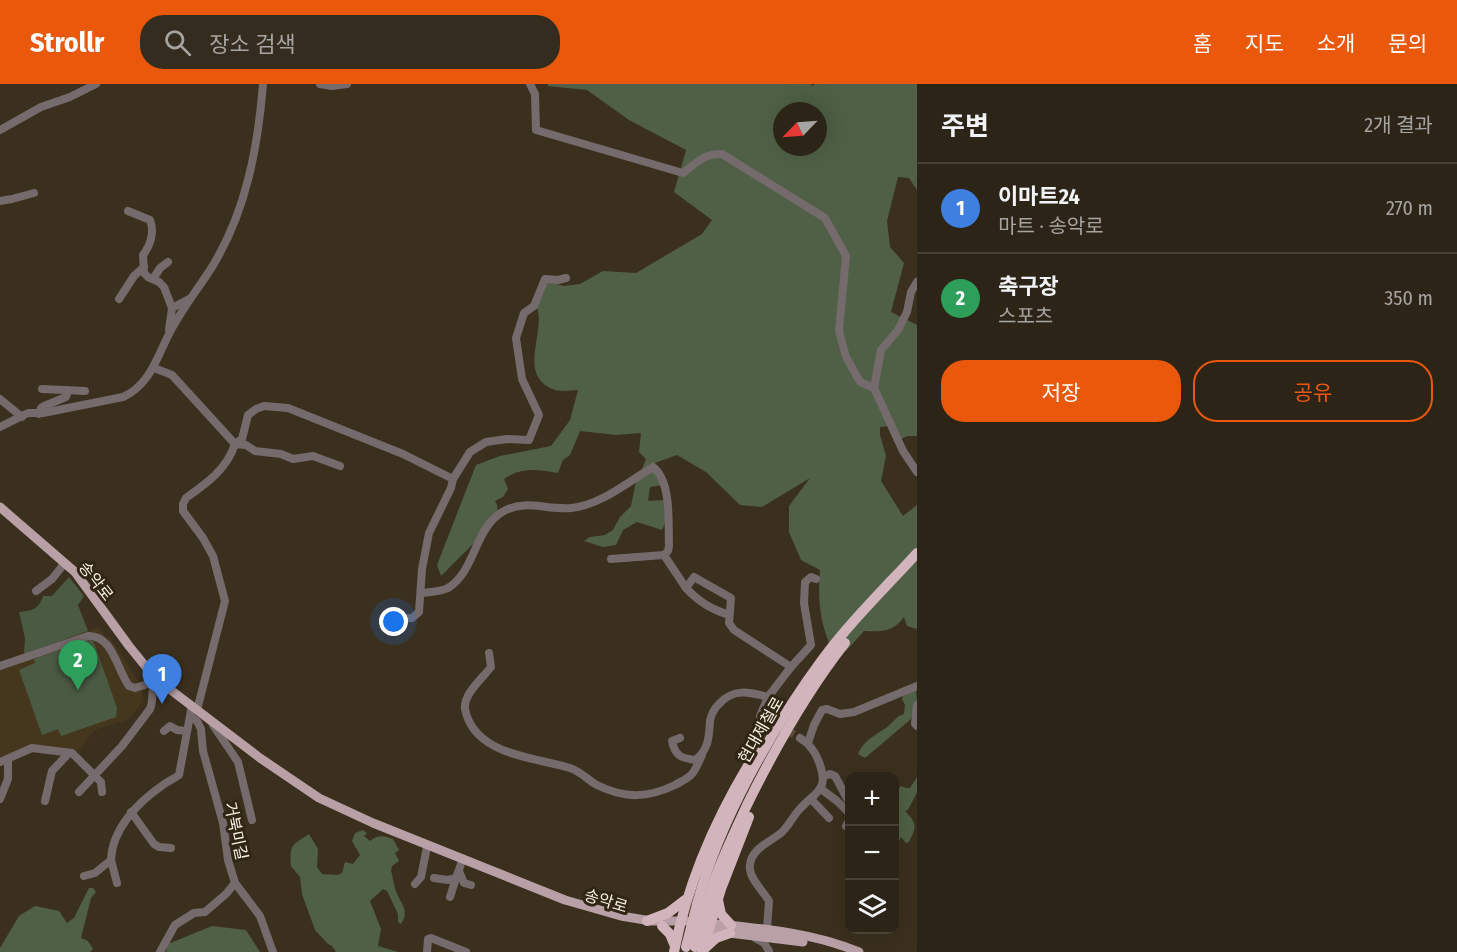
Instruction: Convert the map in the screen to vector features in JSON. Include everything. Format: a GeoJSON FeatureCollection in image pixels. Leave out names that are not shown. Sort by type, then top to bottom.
{"type":"FeatureCollection","features":[{"type":"Feature","properties":{"kind":"highway","name":"현대제철로"},"geometry":{"type":"LineString","coordinates":[[689,950],[697,902],[706,874],[727,822],[760,759],[823,659],[859,615],[917,554]]}},
{"type":"Feature","properties":{"kind":"highway","name":"현대제철로"},"geometry":{"type":"LineString","coordinates":[[697,902],[715,875],[727,845],[784,732],[837,653],[917,563]]}},
{"type":"Feature","properties":{"kind":"highway"},"geometry":{"type":"LineString","coordinates":[[689,950],[709,927],[743,830],[757,798],[837,653]]}},
{"type":"Feature","properties":{"kind":"highway"},"geometry":{"type":"LineString","coordinates":[[689,950],[712,941],[731,929],[721,914],[718,899]]}},
{"type":"Feature","properties":{"kind":"highway"},"geometry":{"type":"LineString","coordinates":[[647,921],[697,902]]}},
{"type":"Feature","properties":{"kind":"highway"},"geometry":{"type":"LineString","coordinates":[[689,950],[680,925],[697,902]]}},
{"type":"Feature","properties":{"kind":"highway"},"geometry":{"type":"LineString","coordinates":[[662,926],[689,950]]}},
{"type":"Feature","properties":{"kind":"main road"},"geometry":{"type":"LineString","coordinates":[[0,507],[75,572],[147,669],[163,685],[193,712],[304,788],[346,811],[565,900],[621,916],[680,925]]}},
{"type":"Feature","properties":{"kind":"main road","name":"송악로"},"geometry":{"type":"LineString","coordinates":[[0,512],[64,564],[89,593],[131,656],[159,689],[311,796],[352,817],[427,847],[459,870],[596,915],[630,924],[731,929],[748,936],[832,946],[849,952]]}},
{"type":"Feature","properties":{"kind":"main road"},"geometry":{"type":"LineString","coordinates":[[731,929],[766,929],[829,941],[859,952]]}},
{"type":"Feature","properties":{"kind":"street"},"geometry":{"type":"LineString","coordinates":[[0,130],[41,107],[70,97],[96,84]]}},
{"type":"Feature","properties":{"kind":"street"},"geometry":{"type":"LineString","coordinates":[[0,427],[28,413],[39,414],[123,397],[133,393],[154,368],[190,298],[212,267],[236,220],[251,173],[263,84]]}},
{"type":"Feature","properties":{"kind":"street"},"geometry":{"type":"LineString","coordinates":[[320,84],[347,84]]}},
{"type":"Feature","properties":{"kind":"street"},"geometry":{"type":"LineString","coordinates":[[530,84],[535,94],[536,130],[683,173],[704,157],[722,154],[825,218],[846,256],[839,331],[846,357],[860,382],[874,388]]}},
{"type":"Feature","properties":{"kind":"street"},"geometry":{"type":"LineString","coordinates":[[0,201],[34,193]]}},
{"type":"Feature","properties":{"kind":"street"},"geometry":{"type":"LineString","coordinates":[[128,211],[150,220],[152,226],[148,249],[143,255],[144,267],[148,277],[164,287],[172,308],[168,338]]}},
{"type":"Feature","properties":{"kind":"street"},"geometry":{"type":"LineString","coordinates":[[153,279],[160,268],[168,262]]}},
{"type":"Feature","properties":{"kind":"street"},"geometry":{"type":"LineString","coordinates":[[119,299],[124,289],[144,267]]}},
{"type":"Feature","properties":{"kind":"street"},"geometry":{"type":"LineString","coordinates":[[391,619],[412,618],[417,615],[429,533],[451,488],[453,479],[470,452],[486,442],[507,439],[529,440],[538,415],[522,379],[516,338],[524,313],[534,306],[545,279],[566,278]]}},
{"type":"Feature","properties":{"kind":"street"},"geometry":{"type":"LineString","coordinates":[[917,282],[911,292],[907,312],[898,330],[881,350],[874,388],[903,451],[917,472]]}},
{"type":"Feature","properties":{"kind":"street"},"geometry":{"type":"LineString","coordinates":[[172,308],[190,298]]}},
{"type":"Feature","properties":{"kind":"street"},"geometry":{"type":"LineString","coordinates":[[154,368],[172,375],[235,444],[246,445],[255,451],[281,454],[293,459],[313,456],[340,466]]}},
{"type":"Feature","properties":{"kind":"street"},"geometry":{"type":"LineString","coordinates":[[42,389],[85,391]]}},
{"type":"Feature","properties":{"kind":"street"},"geometry":{"type":"LineString","coordinates":[[39,414],[44,406],[66,397],[68,390]]}},
{"type":"Feature","properties":{"kind":"street"},"geometry":{"type":"LineString","coordinates":[[0,399],[22,417]]}},
{"type":"Feature","properties":{"kind":"street"},"geometry":{"type":"LineString","coordinates":[[117,883],[111,850],[118,834],[131,812],[163,785],[179,775],[186,731],[225,601],[213,556],[183,511],[183,504],[186,498],[218,473],[230,458],[235,444],[242,439],[248,415],[264,406],[288,408],[403,454],[453,479]]}},
{"type":"Feature","properties":{"kind":"street"},"geometry":{"type":"LineString","coordinates":[[917,466],[917,472]]}},
{"type":"Feature","properties":{"kind":"street"},"geometry":{"type":"LineString","coordinates":[[421,593],[449,587],[465,569],[480,539],[495,517],[504,511],[527,504],[550,509],[573,508],[594,502],[653,467],[662,477],[666,487],[668,551],[664,555],[611,559]]}},
{"type":"Feature","properties":{"kind":"street"},"geometry":{"type":"LineString","coordinates":[[664,555],[696,599],[709,608],[729,615]]}},
{"type":"Feature","properties":{"kind":"street"},"geometry":{"type":"LineString","coordinates":[[36,591],[52,579],[64,564]]}},
{"type":"Feature","properties":{"kind":"street"},"geometry":{"type":"LineString","coordinates":[[686,588],[694,577],[731,598],[729,622],[734,630],[791,667]]}},
{"type":"Feature","properties":{"kind":"street"},"geometry":{"type":"LineString","coordinates":[[766,719],[760,716],[768,698],[811,645],[804,596],[805,582],[812,577],[816,579]]}},
{"type":"Feature","properties":{"kind":"street"},"geometry":{"type":"LineString","coordinates":[[0,666],[95,635],[103,640],[129,686],[135,688],[154,682]]}},
{"type":"Feature","properties":{"kind":"street"},"geometry":{"type":"LineString","coordinates":[[489,653],[491,667],[465,699],[465,708],[471,727],[481,738],[499,748],[573,769],[597,785],[647,796],[682,782],[692,775],[711,732],[710,719],[724,698],[737,692],[754,693],[768,698]]}},
{"type":"Feature","properties":{"kind":"street"},"geometry":{"type":"LineString","coordinates":[[79,792],[122,746],[150,709],[153,704],[151,692],[154,682]]}},
{"type":"Feature","properties":{"kind":"street"},"geometry":{"type":"LineString","coordinates":[[808,743],[822,710],[827,709],[840,714],[855,712],[917,686]]}},
{"type":"Feature","properties":{"kind":"street"},"geometry":{"type":"LineString","coordinates":[[917,705],[915,724],[917,726]]}},
{"type":"Feature","properties":{"kind":"street","name":"거북미길"},"geometry":{"type":"LineString","coordinates":[[193,712],[201,729],[203,751],[223,823],[228,860],[235,883],[260,916],[273,952]]}},
{"type":"Feature","properties":{"kind":"street","name":"송악로"},"geometry":{"type":"LineString","coordinates":[[213,725],[238,762],[252,820]]}},
{"type":"Feature","properties":{"kind":"street"},"geometry":{"type":"LineString","coordinates":[[164,731],[170,726],[186,731]]}},
{"type":"Feature","properties":{"kind":"street"},"geometry":{"type":"LineString","coordinates":[[680,738],[672,741],[674,750],[682,758],[695,760],[702,755]]}},
{"type":"Feature","properties":{"kind":"street"},"geometry":{"type":"LineString","coordinates":[[766,929],[769,901],[753,879],[749,867],[753,855],[780,833],[821,789],[824,776],[818,758],[808,743],[800,738]]}},
{"type":"Feature","properties":{"kind":"street"},"geometry":{"type":"LineString","coordinates":[[0,799],[8,779],[4,760],[32,748],[72,753],[101,782],[102,792]]}},
{"type":"Feature","properties":{"kind":"street"},"geometry":{"type":"LineString","coordinates":[[45,801],[52,771],[69,753]]}},
{"type":"Feature","properties":{"kind":"street"},"geometry":{"type":"LineString","coordinates":[[824,776],[830,774],[835,776],[845,796]]}},
{"type":"Feature","properties":{"kind":"street"},"geometry":{"type":"LineString","coordinates":[[821,789],[845,810]]}},
{"type":"Feature","properties":{"kind":"street"},"geometry":{"type":"LineString","coordinates":[[811,799],[829,818]]}},
{"type":"Feature","properties":{"kind":"street"},"geometry":{"type":"LineString","coordinates":[[131,812],[154,844],[171,848]]}},
{"type":"Feature","properties":{"kind":"street"},"geometry":{"type":"LineString","coordinates":[[415,884],[421,877],[427,847]]}},
{"type":"Feature","properties":{"kind":"street"},"geometry":{"type":"LineString","coordinates":[[84,876],[95,873],[111,860]]}},
{"type":"Feature","properties":{"kind":"street"},"geometry":{"type":"LineString","coordinates":[[434,878],[448,880],[459,870]]}},
{"type":"Feature","properties":{"kind":"street"},"geometry":{"type":"LineString","coordinates":[[459,870],[464,883],[471,885]]}},
{"type":"Feature","properties":{"kind":"street"},"geometry":{"type":"LineString","coordinates":[[450,897],[459,870]]}},
{"type":"Feature","properties":{"kind":"street"},"geometry":{"type":"LineString","coordinates":[[160,952],[175,925],[194,914],[205,912],[235,883]]}},
{"type":"Feature","properties":{"kind":"street"},"geometry":{"type":"LineString","coordinates":[[748,936],[764,943],[769,952],[777,941],[787,940]]}},
{"type":"Feature","properties":{"kind":"street"},"geometry":{"type":"LineString","coordinates":[[427,952],[427,942],[430,938],[466,952]]}},
{"type":"Feature","properties":{"kind":"shaded area"},"geometry":{"type":"Polygon","coordinates":[[[99,627],[105,637],[110,638],[134,674],[143,701],[129,719],[95,730],[76,753],[32,745],[0,758],[0,662],[99,627]]]}},
{"type":"Feature","properties":{"kind":"green space"},"geometry":{"type":"Polygon","coordinates":[[[548,84],[811,84],[812,86],[815,84],[917,84],[917,190],[909,178],[898,177],[887,221],[890,247],[904,263],[891,312],[917,325],[917,436],[908,436],[894,442],[889,426],[880,427],[880,435],[886,456],[881,481],[903,516],[917,505],[917,629],[907,626],[904,617],[896,626],[887,630],[864,631],[846,651],[832,650],[820,610],[820,570],[801,560],[789,532],[789,506],[810,478],[762,507],[740,505],[706,472],[677,455],[655,463],[655,473],[662,485],[650,487],[648,501],[665,500],[665,523],[662,530],[637,522],[623,530],[616,545],[603,547],[584,541],[590,537],[605,535],[613,530],[620,517],[631,506],[635,486],[646,459],[639,452],[641,433],[616,435],[580,431],[570,455],[563,460],[558,473],[530,470],[517,472],[504,479],[508,489],[503,497],[495,501],[497,512],[489,531],[441,576],[437,565],[476,465],[500,456],[551,446],[570,420],[578,390],[557,391],[543,384],[537,375],[535,365],[539,318],[537,307],[548,282],[564,286],[580,284],[603,271],[636,273],[702,234],[712,220],[674,192],[686,150],[629,120],[587,90],[548,86],[548,84]]]}},
{"type":"Feature","properties":{"kind":"green space"},"geometry":{"type":"Polygon","coordinates":[[[69,577],[84,596],[78,605],[88,631],[24,654],[25,638],[19,612],[34,608],[43,596],[52,596],[69,577]]]}},
{"type":"Feature","properties":{"kind":"green space"},"geometry":{"type":"Polygon","coordinates":[[[89,640],[95,645],[117,708],[116,717],[61,736],[58,729],[42,735],[19,670],[35,663],[34,659],[89,640]]]}},
{"type":"Feature","properties":{"kind":"green space"},"geometry":{"type":"Polygon","coordinates":[[[916,690],[917,701],[911,719],[865,758],[858,754],[863,745],[904,714],[903,696],[916,690]]]}},
{"type":"Feature","properties":{"kind":"green space"},"geometry":{"type":"Polygon","coordinates":[[[917,777],[917,792],[908,810],[905,811],[915,825],[909,842],[906,843],[901,837],[899,841],[899,788],[901,786],[910,788],[917,777]]]}},
{"type":"Feature","properties":{"kind":"green space"},"geometry":{"type":"Polygon","coordinates":[[[363,830],[367,833],[364,836],[370,841],[382,836],[393,839],[399,850],[395,853],[399,861],[392,866],[391,870],[404,909],[405,916],[401,924],[398,922],[398,914],[387,891],[383,889],[370,901],[381,929],[378,946],[398,952],[336,952],[315,930],[302,894],[300,877],[291,866],[293,846],[309,834],[318,849],[317,867],[322,874],[342,873],[345,862],[353,864],[360,855],[352,841],[355,833],[363,830]]]}},
{"type":"Feature","properties":{"kind":"green space"},"geometry":{"type":"Polygon","coordinates":[[[89,888],[93,888],[96,892],[91,898],[81,938],[88,941],[93,949],[90,952],[0,952],[0,948],[19,916],[35,906],[59,911],[67,923],[74,918],[89,888]]]}},
{"type":"Feature","properties":{"kind":"green space"},"geometry":{"type":"Polygon","coordinates":[[[212,926],[246,930],[260,952],[166,952],[168,944],[212,926]]]}},
{"type":"Feature","properties":{"kind":"tunnel"},"geometry":{"type":"LineString","coordinates":[[766,719],[800,738]]}},
{"type":"Feature","properties":{"kind":"place","name":"축구장"},"geometry":{"type":"Point","coordinates":[78,690]}},
{"type":"Feature","properties":{"kind":"place","name":"이마트24"},"geometry":{"type":"Point","coordinates":[162,704]}}]}
